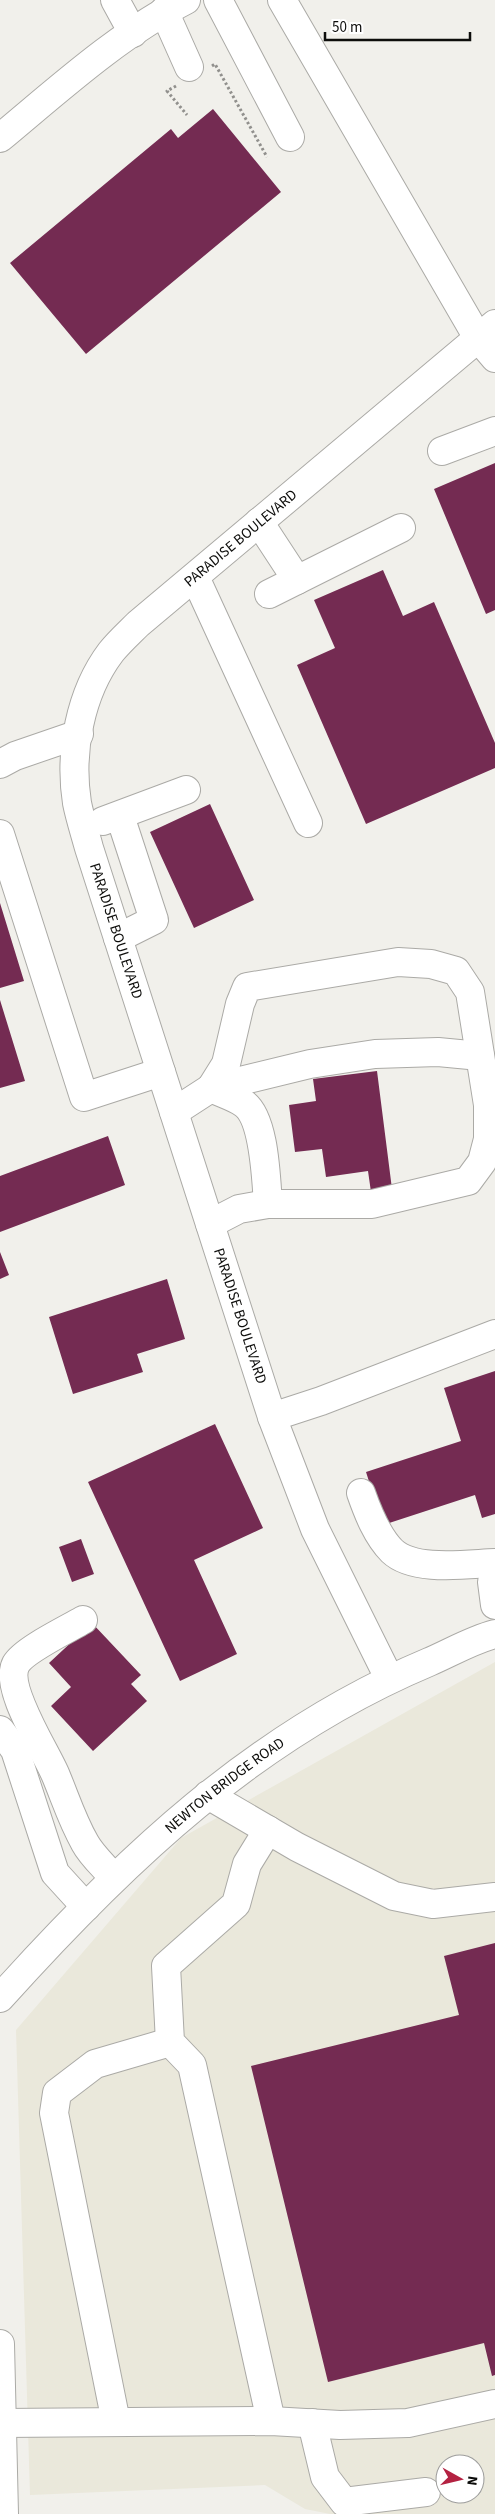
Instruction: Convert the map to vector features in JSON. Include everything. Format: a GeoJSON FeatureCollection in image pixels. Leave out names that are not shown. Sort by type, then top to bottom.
{"type":"FeatureCollection","features":[{"type":"Feature","properties":{"kind":"street"},"geometry":{"type":"LineString","coordinates":[[115,0],[133,33]]}},
{"type":"Feature","properties":{"kind":"street"},"geometry":{"type":"LineString","coordinates":[[218,0],[290,137]]}},
{"type":"Feature","properties":{"kind":"street"},"geometry":{"type":"LineString","coordinates":[[282,0],[489,340]]}},
{"type":"Feature","properties":{"kind":"street"},"geometry":{"type":"LineString","coordinates":[[0,138],[85,68],[133,33],[175,6],[193,73]]}},
{"type":"Feature","properties":{"kind":"street","name":"PARADISE BOULEVARD"},"geometry":{"type":"LineString","coordinates":[[389,1678],[315,1529],[272,1417],[83,826],[77,803],[74,761],[78,734],[92,684],[112,651],[138,624],[259,522],[489,340]]}},
{"type":"Feature","properties":{"kind":"street"},"geometry":{"type":"LineString","coordinates":[[442,451],[495,431]]}},
{"type":"Feature","properties":{"kind":"street"},"geometry":{"type":"LineString","coordinates":[[259,522],[297,580]]}},
{"type":"Feature","properties":{"kind":"street"},"geometry":{"type":"LineString","coordinates":[[269,594],[401,528]]}},
{"type":"Feature","properties":{"kind":"street"},"geometry":{"type":"LineString","coordinates":[[195,576],[308,823]]}},
{"type":"Feature","properties":{"kind":"street"},"geometry":{"type":"LineString","coordinates":[[0,764],[15,756],[78,734]]}},
{"type":"Feature","properties":{"kind":"street"},"geometry":{"type":"LineString","coordinates":[[83,826],[120,816],[186,790]]}},
{"type":"Feature","properties":{"kind":"street"},"geometry":{"type":"LineString","coordinates":[[118,938],[154,920],[120,816]]}},
{"type":"Feature","properties":{"kind":"street"},"geometry":{"type":"LineString","coordinates":[[0,834],[84,1096],[161,1072]]}},
{"type":"Feature","properties":{"kind":"street"},"geometry":{"type":"LineString","coordinates":[[210,1224],[239,1209],[268,1204],[372,1204],[468,1181],[482,1162],[488,1139],[488,1105],[470,992],[456,971],[431,964],[398,962],[248,988],[240,1004],[226,1064],[211,1088]]}},
{"type":"Feature","properties":{"kind":"street"},"geometry":{"type":"LineString","coordinates":[[174,1112],[211,1088],[310,1064],[375,1054],[438,1052],[480,1056]]}},
{"type":"Feature","properties":{"kind":"street"},"geometry":{"type":"LineString","coordinates":[[211,1088],[245,1104],[252,1114],[263,1143],[268,1204]]}},
{"type":"Feature","properties":{"kind":"street"},"geometry":{"type":"LineString","coordinates":[[272,1417],[328,1399],[495,1334]]}},
{"type":"Feature","properties":{"kind":"street"},"geometry":{"type":"LineString","coordinates":[[362,1493],[370,1520],[393,1552],[418,1564],[495,1563]]}},
{"type":"Feature","properties":{"kind":"street"},"geometry":{"type":"LineString","coordinates":[[495,1577],[492,1582],[495,1605]]}},
{"type":"Feature","properties":{"kind":"street"},"geometry":{"type":"LineString","coordinates":[[83,1620],[35,1648],[16,1663],[14,1676],[22,1709],[56,1776],[67,1810],[86,1845],[114,1878]]}},
{"type":"Feature","properties":{"kind":"street","name":"NEWTON BRIDGE ROAD"},"geometry":{"type":"LineString","coordinates":[[0,1998],[114,1878],[168,1828],[208,1795],[312,1721],[389,1678],[495,1634]]}},
{"type":"Feature","properties":{"kind":"street"},"geometry":{"type":"LineString","coordinates":[[0,1730],[15,1750],[55,1874],[86,1907]]}},
{"type":"Feature","properties":{"kind":"street"},"geometry":{"type":"LineString","coordinates":[[208,1795],[268,1830],[394,1896],[433,1904],[495,1897]]}},
{"type":"Feature","properties":{"kind":"street"},"geometry":{"type":"LineString","coordinates":[[268,1830],[247,1864],[236,1904],[166,1966],[170,2042],[192,2065],[271,2421]]}},
{"type":"Feature","properties":{"kind":"street"},"geometry":{"type":"LineString","coordinates":[[116,2422],[54,2113],[57,2093],[94,2064],[170,2042]]}},
{"type":"Feature","properties":{"kind":"street"},"geometry":{"type":"LineString","coordinates":[[0,2344],[4,2514]]}},
{"type":"Feature","properties":{"kind":"street"},"geometry":{"type":"LineString","coordinates":[[2,2423],[271,2421],[408,2423],[495,2404]]}},
{"type":"Feature","properties":{"kind":"street"},"geometry":{"type":"LineString","coordinates":[[312,2423],[325,2477],[344,2502],[426,2492]]}},
{"type":"Feature","properties":{"kind":"path"},"geometry":{"type":"LineString","coordinates":[[187,115],[167,91],[193,73],[214,64],[266,157]]}},
{"type":"Feature","properties":{"kind":"shaded area"},"geometry":{"type":"Polygon","coordinates":[[[495,1662],[495,2514],[330,2514],[305,2509],[265,2485],[30,2495],[16,2030],[181,1838],[495,1662]]]}},
{"type":"Feature","properties":{"kind":"building"},"geometry":{"type":"Polygon","coordinates":[[[213,109],[281,192],[86,354],[10,263],[171,129],[178,138],[213,109]]]}},
{"type":"Feature","properties":{"kind":"building"},"geometry":{"type":"Polygon","coordinates":[[[495,463],[495,610],[486,614],[434,489],[495,463]]]}},
{"type":"Feature","properties":{"kind":"building"},"geometry":{"type":"Polygon","coordinates":[[[383,570],[403,616],[434,602],[495,743],[495,768],[366,824],[297,665],[335,648],[314,600],[383,570]]]}},
{"type":"Feature","properties":{"kind":"building"},"geometry":{"type":"Polygon","coordinates":[[[210,804],[254,900],[194,928],[150,832],[210,804]]]}},
{"type":"Feature","properties":{"kind":"building"},"geometry":{"type":"Polygon","coordinates":[[[0,903],[24,981],[0,988],[0,903]]]}},
{"type":"Feature","properties":{"kind":"building"},"geometry":{"type":"Polygon","coordinates":[[[0,1000],[25,1081],[0,1088],[0,1000]]]}},
{"type":"Feature","properties":{"kind":"building"},"geometry":{"type":"Polygon","coordinates":[[[377,1071],[392,1189],[371,1192],[368,1171],[326,1177],[322,1149],[295,1152],[289,1105],[316,1101],[313,1079],[377,1071]]]}},
{"type":"Feature","properties":{"kind":"building"},"geometry":{"type":"Polygon","coordinates":[[[108,1136],[125,1185],[0,1232],[0,1176],[108,1136]]]}},
{"type":"Feature","properties":{"kind":"building"},"geometry":{"type":"Polygon","coordinates":[[[0,1252],[9,1275],[0,1279],[0,1252]]]}},
{"type":"Feature","properties":{"kind":"building"},"geometry":{"type":"Polygon","coordinates":[[[167,1279],[185,1339],[137,1354],[143,1372],[73,1394],[49,1317],[167,1279]]]}},
{"type":"Feature","properties":{"kind":"building"},"geometry":{"type":"Polygon","coordinates":[[[495,1371],[495,1514],[482,1518],[475,1495],[383,1525],[366,1472],[461,1441],[444,1388],[495,1371]]]}},
{"type":"Feature","properties":{"kind":"building"},"geometry":{"type":"Polygon","coordinates":[[[215,1424],[263,1528],[194,1560],[237,1654],[180,1681],[88,1482],[215,1424]]]}},
{"type":"Feature","properties":{"kind":"building"},"geometry":{"type":"Polygon","coordinates":[[[81,1539],[94,1574],[72,1582],[59,1547],[81,1539]]]}},
{"type":"Feature","properties":{"kind":"building"},"geometry":{"type":"Polygon","coordinates":[[[92,1623],[141,1675],[131,1684],[147,1701],[93,1751],[51,1706],[71,1687],[49,1663],[92,1623]]]}},
{"type":"Feature","properties":{"kind":"building"},"geometry":{"type":"Polygon","coordinates":[[[495,1943],[495,2375],[492,2376],[484,2343],[328,2382],[251,2066],[459,2015],[444,1956],[495,1943]]]}}]}
